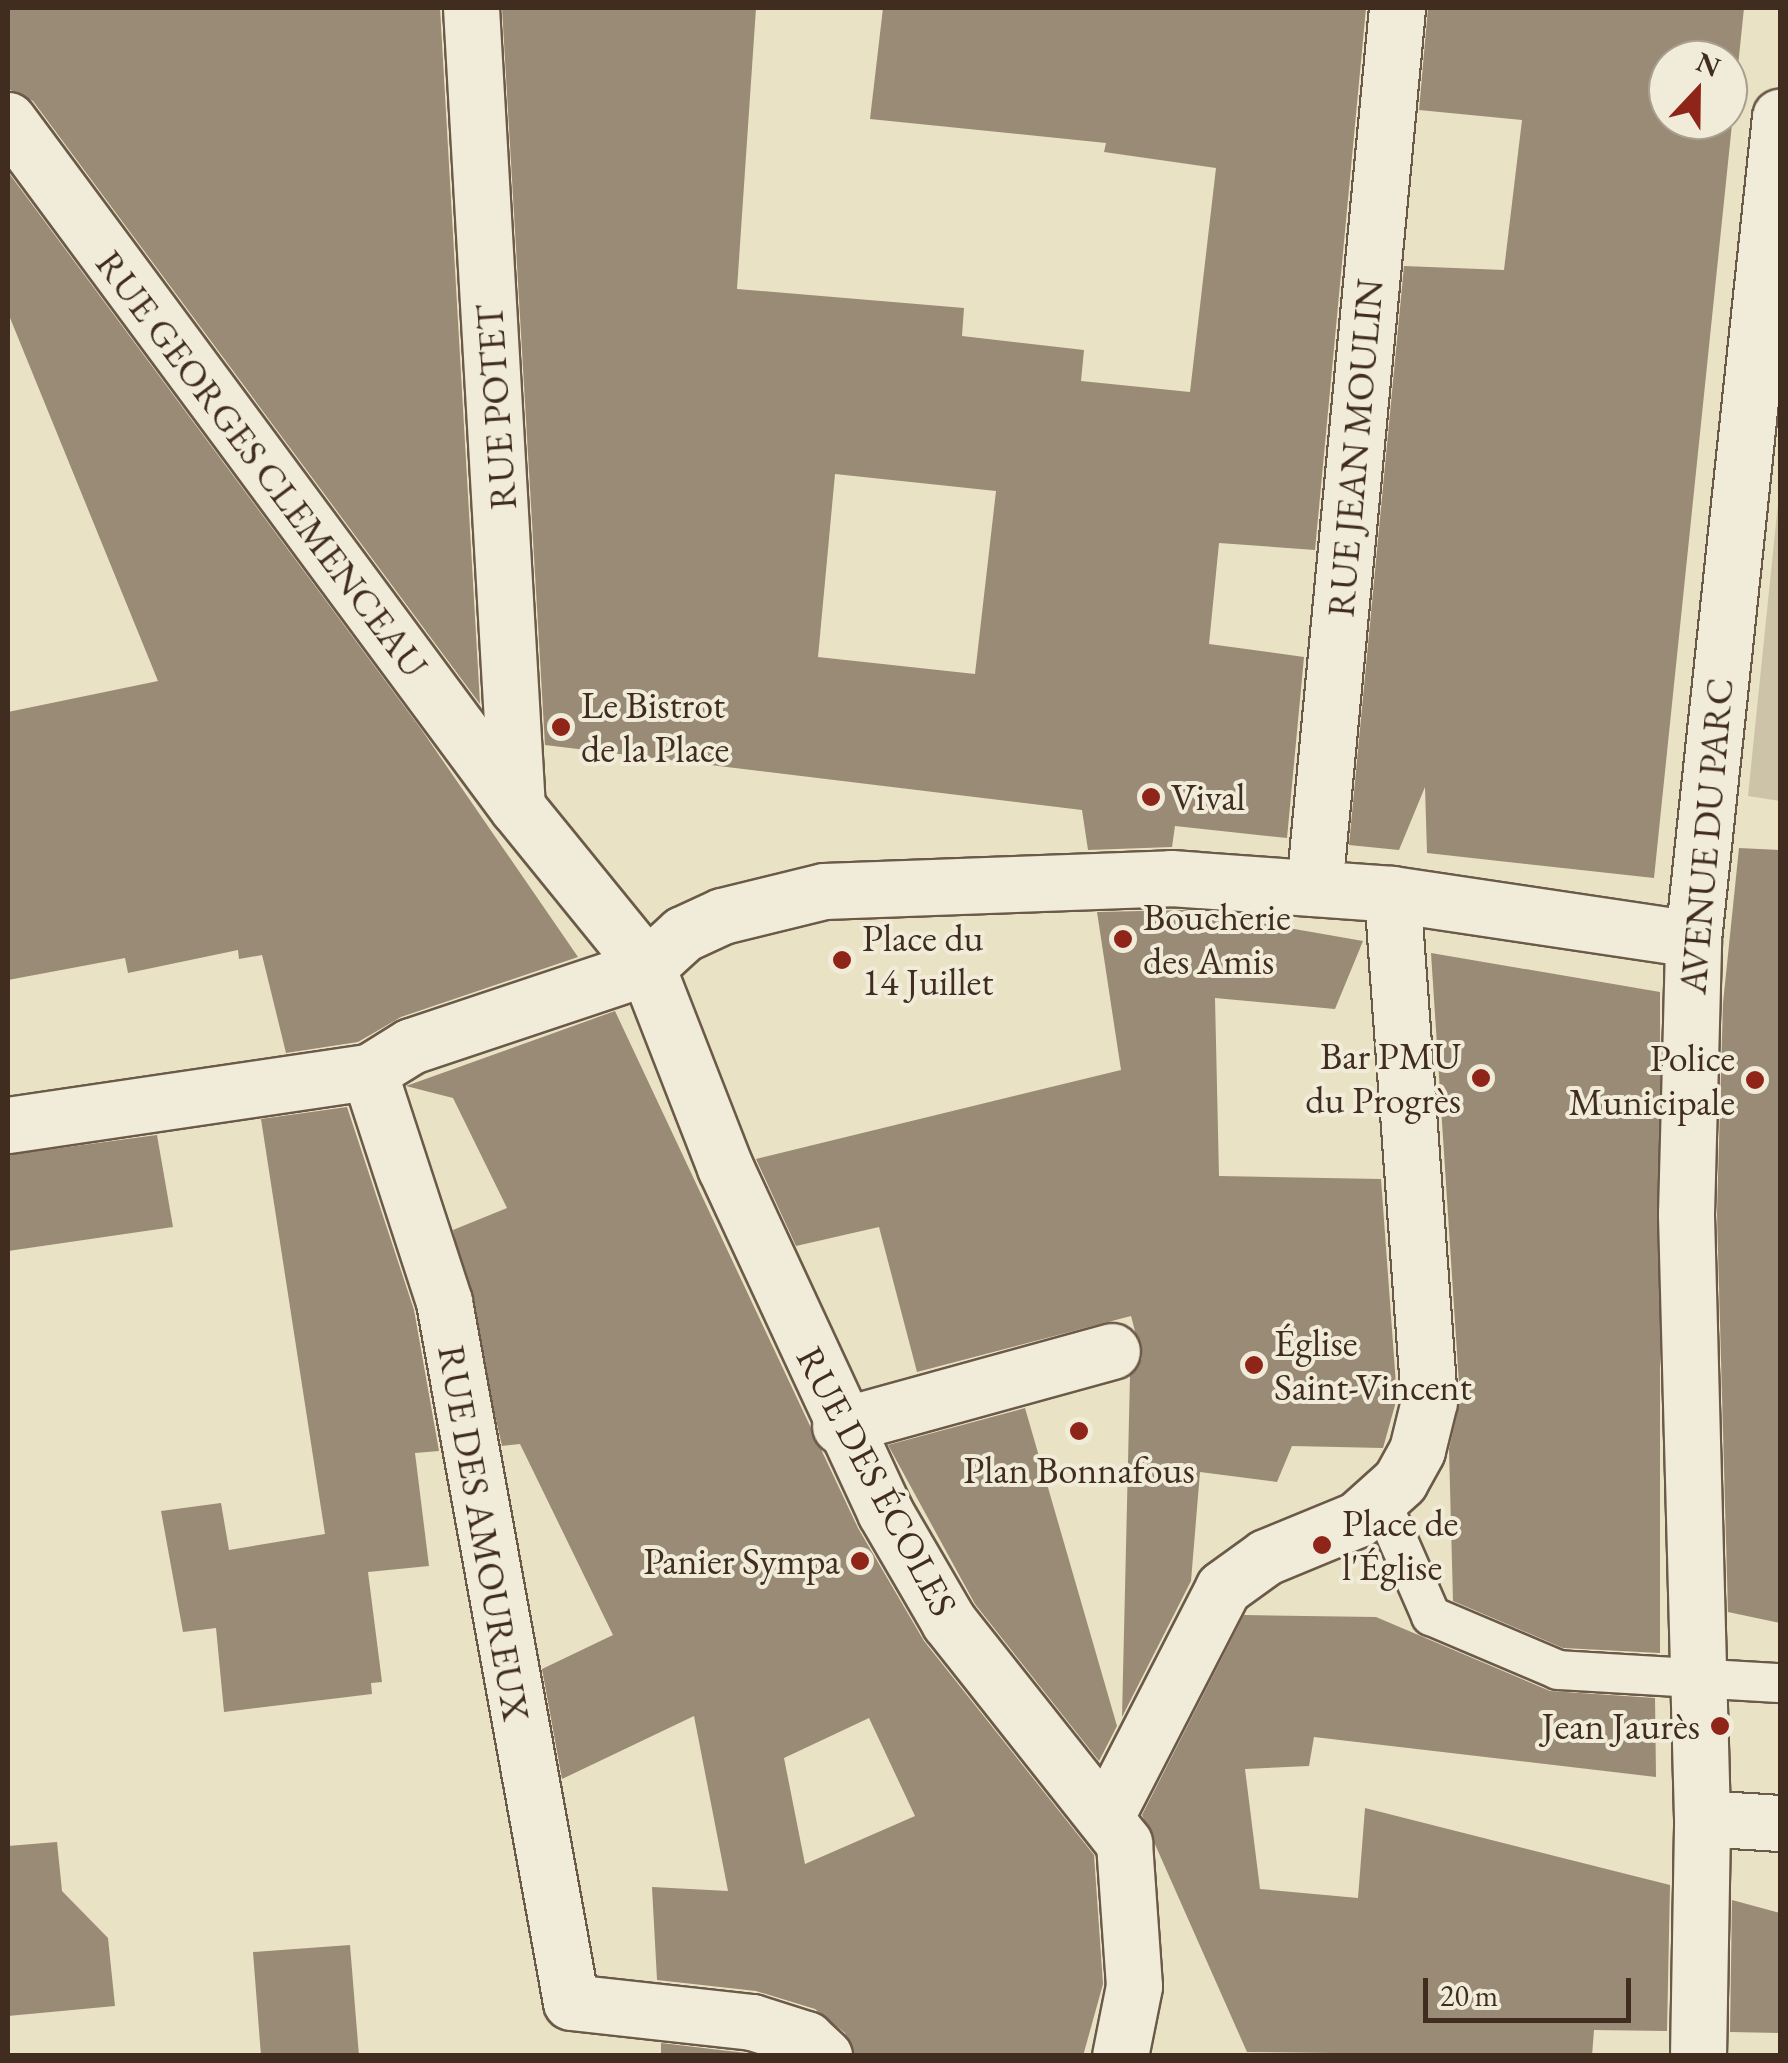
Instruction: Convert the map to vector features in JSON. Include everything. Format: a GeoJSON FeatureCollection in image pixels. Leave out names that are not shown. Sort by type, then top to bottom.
{"type":"FeatureCollection","features":[{"type":"Feature","properties":{"kind":"street","name":"RUE POTET"},"geometry":{"type":"LineString","coordinates":[[470,8],[517,807]]}},
{"type":"Feature","properties":{"kind":"street","name":"RUE JEAN MOULIN"},"geometry":{"type":"LineString","coordinates":[[1314,888],[1397,8]]}},
{"type":"Feature","properties":{"kind":"street","name":"AVENUE DU PARC"},"geometry":{"type":"LineString","coordinates":[[1698,2056],[1702,1818],[1686,1214],[1694,939],[1780,118]]}},
{"type":"Feature","properties":{"kind":"street","name":"RUE GEORGES CLEMENCEAU"},"geometry":{"type":"LineString","coordinates":[[8,120],[517,807]]}},
{"type":"Feature","properties":{"kind":"street"},"geometry":{"type":"LineString","coordinates":[[517,807],[647,967]]}},
{"type":"Feature","properties":{"kind":"street"},"geometry":{"type":"LineString","coordinates":[[8,1125],[369,1072],[411,1046],[647,967],[683,934],[722,916],[824,891],[1172,878],[1392,894],[1694,939]]}},
{"type":"Feature","properties":{"kind":"street"},"geometry":{"type":"LineString","coordinates":[[1106,1816],[1222,1588],[1380,1499],[1417,1450],[1428,1401],[1392,894]]}},
{"type":"Feature","properties":{"kind":"street","name":"RUE DES ÉCOLES"},"geometry":{"type":"LineString","coordinates":[[647,967],[725,1167],[840,1426],[948,1622],[1124,1843],[1131,1888],[1134,1986],[1120,2056]]}},
{"type":"Feature","properties":{"kind":"street","name":"RUE DES AMOUREUX"},"geometry":{"type":"LineString","coordinates":[[369,1072],[444,1302],[571,2002],[766,2025],[824,2056]]}},
{"type":"Feature","properties":{"kind":"street"},"geometry":{"type":"LineString","coordinates":[[840,1426],[1112,1351]]}},
{"type":"Feature","properties":{"kind":"street"},"geometry":{"type":"LineString","coordinates":[[1702,1818],[1780,1823]]}},
{"type":"Feature","properties":{"kind":"lane"},"geometry":{"type":"LineString","coordinates":[[1380,1499],[1431,1616],[1558,1670],[1780,1683]]}},
{"type":"Feature","properties":{"kind":"shaded area"},"geometry":{"type":"Polygon","coordinates":[[[1780,484],[1780,801],[1748,796],[1780,484]]]}},
{"type":"Feature","properties":{"kind":"building"},"geometry":{"type":"Polygon","coordinates":[[[8,8],[440,8],[480,704],[33,101],[8,89],[8,8]]]}},
{"type":"Feature","properties":{"kind":"building"},"geometry":{"type":"Polygon","coordinates":[[[502,8],[756,8],[737,289],[964,308],[962,336],[1084,350],[1081,381],[1190,392],[1216,168],[1104,152],[1106,143],[870,119],[883,8],[1366,8],[1315,550],[1219,543],[1209,644],[1304,657],[1287,838],[1175,826],[1172,847],[1088,850],[1082,810],[545,745],[502,8]],[[835,474],[818,657],[975,674],[996,491],[835,474]]]}},
{"type":"Feature","properties":{"kind":"building"},"geometry":{"type":"Polygon","coordinates":[[[1428,8],[1744,8],[1741,40],[1648,40],[1648,140],[1730,140],[1654,878],[1427,853],[1425,787],[1399,850],[1349,845],[1404,266],[1504,270],[1522,120],[1419,110],[1428,8]]]}},
{"type":"Feature","properties":{"kind":"building"},"geometry":{"type":"Polygon","coordinates":[[[8,172],[421,729],[578,957],[401,1017],[358,1042],[286,1053],[262,955],[239,959],[238,950],[128,973],[125,958],[8,980],[8,712],[158,681],[8,313],[8,172]]]}},
{"type":"Feature","properties":{"kind":"building"},"geometry":{"type":"Polygon","coordinates":[[[1739,848],[1780,850],[1780,1623],[1728,1612],[1717,1214],[1723,1003],[1739,848]]]}},
{"type":"Feature","properties":{"kind":"building"},"geometry":{"type":"Polygon","coordinates":[[[1186,910],[1363,941],[1335,1009],[1215,998],[1219,1176],[1381,1179],[1397,1398],[1383,1448],[1292,1446],[1277,1482],[1200,1472],[1191,1581],[1122,1717],[1130,1376],[1142,1358],[1131,1316],[917,1372],[879,1227],[796,1246],[756,1159],[1121,1070],[1097,912],[1186,910]]]}},
{"type":"Feature","properties":{"kind":"building"},"geometry":{"type":"Polygon","coordinates":[[[1431,953],[1660,992],[1660,1653],[1563,1648],[1453,1601],[1449,1449],[1460,1399],[1431,953]]]}},
{"type":"Feature","properties":{"kind":"building"},"geometry":{"type":"Polygon","coordinates":[[[615,1011],[858,1528],[924,1641],[1094,1855],[1103,1984],[1083,2056],[854,2056],[845,2033],[815,2009],[756,1991],[657,1980],[652,1887],[728,1891],[694,1716],[562,1779],[542,1669],[613,1635],[520,1444],[502,1446],[453,1230],[507,1208],[453,1098],[406,1086],[615,1011]],[[869,1718],[784,1758],[805,1864],[915,1816],[869,1718]]]}},
{"type":"Feature","properties":{"kind":"building"},"geometry":{"type":"Polygon","coordinates":[[[347,1107],[414,1310],[439,1451],[415,1453],[429,1566],[368,1572],[382,1682],[371,1683],[372,1694],[224,1712],[216,1628],[183,1632],[161,1511],[221,1503],[229,1550],[325,1534],[261,1119],[347,1107]]]}},
{"type":"Feature","properties":{"kind":"building"},"geometry":{"type":"Polygon","coordinates":[[[157,1135],[173,1227],[8,1251],[8,1155],[157,1135]]]}},
{"type":"Feature","properties":{"kind":"building"},"geometry":{"type":"Polygon","coordinates":[[[1025,1408],[1117,1726],[1099,1761],[975,1604],[888,1445],[1025,1408]]]}},
{"type":"Feature","properties":{"kind":"building"},"geometry":{"type":"Polygon","coordinates":[[[1244,1615],[1376,1617],[1550,1691],[1655,1698],[1656,1777],[1314,1737],[1309,1766],[1245,1769],[1260,1889],[1358,1898],[1365,1808],[1670,1885],[1667,2031],[1594,2030],[1592,2056],[1247,2052],[1142,1815],[1244,1615]]]}},
{"type":"Feature","properties":{"kind":"building"},"geometry":{"type":"Polygon","coordinates":[[[57,1842],[62,1891],[108,1938],[115,2006],[8,2016],[8,1846],[57,1842]]]}},
{"type":"Feature","properties":{"kind":"building"},"geometry":{"type":"Polygon","coordinates":[[[1732,1900],[1780,1913],[1780,2033],[1730,2032],[1732,1900]]]}},
{"type":"Feature","properties":{"kind":"building"},"geometry":{"type":"Polygon","coordinates":[[[350,1945],[359,2056],[261,2056],[253,1952],[350,1945]]]}},
{"type":"Feature","properties":{"kind":"building"},"geometry":{"type":"Polygon","coordinates":[[[661,2043],[746,2053],[754,2056],[661,2056],[661,2043]]]}},
{"type":"Feature","properties":{"kind":"place","name":"Le Bistrot de la Place"},"geometry":{"type":"Point","coordinates":[561,727]}},
{"type":"Feature","properties":{"kind":"place","name":"Vival"},"geometry":{"type":"Point","coordinates":[1151,797]}},
{"type":"Feature","properties":{"kind":"place","name":"Boucherie des Amis"},"geometry":{"type":"Point","coordinates":[1123,939]}},
{"type":"Feature","properties":{"kind":"place","name":"Place du 14 Juillet"},"geometry":{"type":"Point","coordinates":[842,960]}},
{"type":"Feature","properties":{"kind":"place","name":"Bar PMU du Progrès"},"geometry":{"type":"Point","coordinates":[1481,1078]}},
{"type":"Feature","properties":{"kind":"place","name":"Police Municipale"},"geometry":{"type":"Point","coordinates":[1755,1080]}},
{"type":"Feature","properties":{"kind":"place","name":"Église Saint-Vincent"},"geometry":{"type":"Point","coordinates":[1254,1365]}},
{"type":"Feature","properties":{"kind":"place","name":"Plan Bonnafous"},"geometry":{"type":"Point","coordinates":[1079,1431]}},
{"type":"Feature","properties":{"kind":"place","name":"Place de l'Église"},"geometry":{"type":"Point","coordinates":[1322,1545]}},
{"type":"Feature","properties":{"kind":"place","name":"Panier Sympa"},"geometry":{"type":"Point","coordinates":[860,1561]}},
{"type":"Feature","properties":{"kind":"place","name":"Jean Jaurès"},"geometry":{"type":"Point","coordinates":[1720,1726]}}]}
